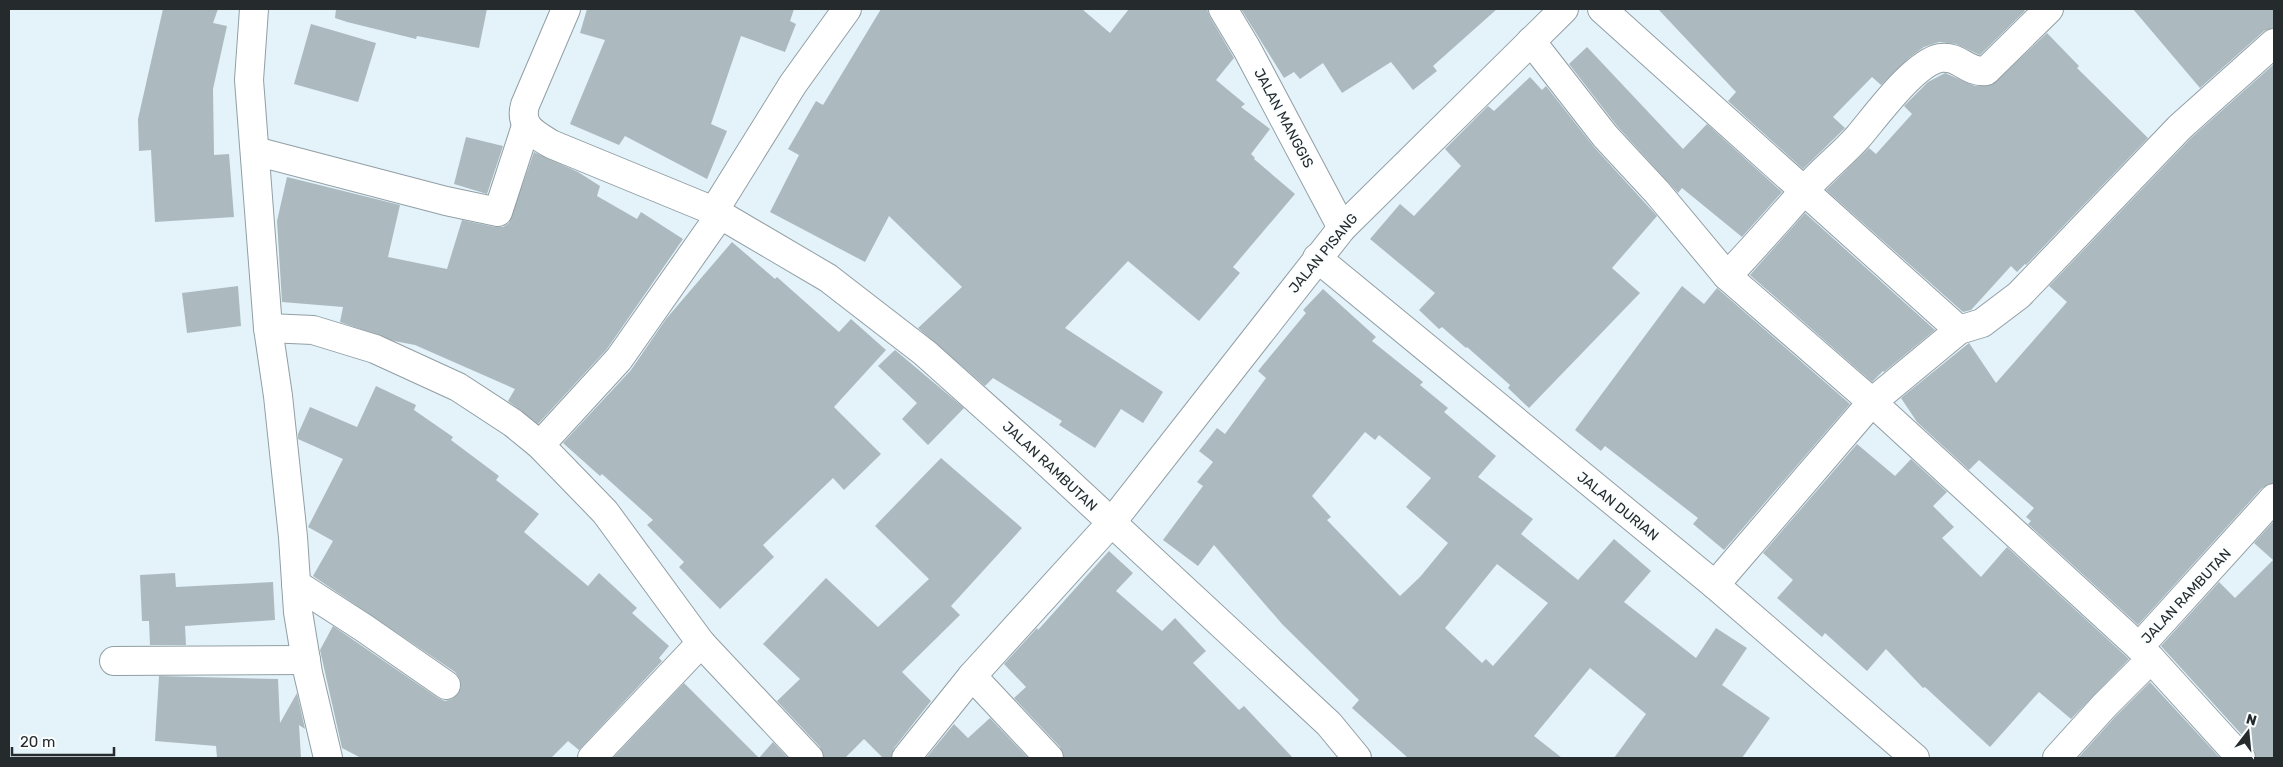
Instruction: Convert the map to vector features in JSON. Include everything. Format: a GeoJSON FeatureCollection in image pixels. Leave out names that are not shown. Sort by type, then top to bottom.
{"type":"FeatureCollection","features":[{"type":"Feature","properties":{"kind":"street"},"geometry":{"type":"LineString","coordinates":[[254,9],[249,80],[268,328],[279,406],[293,537],[298,612],[306,660],[328,758]]}},
{"type":"Feature","properties":{"kind":"street"},"geometry":{"type":"LineString","coordinates":[[255,151],[446,201],[498,212],[526,126],[524,115],[526,105],[566,9]]}},
{"type":"Feature","properties":{"kind":"street"},"geometry":{"type":"LineString","coordinates":[[540,445],[619,359],[717,213],[793,84],[846,9]]}},
{"type":"Feature","properties":{"kind":"street","name":"JALAN MANGGIS"},"geometry":{"type":"LineString","coordinates":[[1223,9],[1247,49],[1342,228]]}},
{"type":"Feature","properties":{"kind":"street","name":"JALAN PISANG"},"geometry":{"type":"LineString","coordinates":[[906,758],[972,676],[1111,524],[1342,228],[1564,9]]}},
{"type":"Feature","properties":{"kind":"street"},"geometry":{"type":"LineString","coordinates":[[1602,9],[1959,330]]}},
{"type":"Feature","properties":{"kind":"street"},"geometry":{"type":"LineString","coordinates":[[1727,276],[1773,228],[1804,190],[1857,137],[1908,80],[1926,64],[1939,58],[1952,58],[1968,69],[1986,71],[2049,9]]}},
{"type":"Feature","properties":{"kind":"street"},"geometry":{"type":"LineString","coordinates":[[1531,41],[1605,136],[1657,192],[1727,276],[1872,402],[2145,653],[2241,758]]}},
{"type":"Feature","properties":{"kind":"street"},"geometry":{"type":"LineString","coordinates":[[1715,585],[1872,402],[1959,330],[1982,323],[2019,295],[2180,128],[2274,43]]}},
{"type":"Feature","properties":{"kind":"street","name":"JALAN RAMBUTAN"},"geometry":{"type":"LineString","coordinates":[[526,126],[534,134],[552,144],[717,213],[828,278],[925,353],[1039,455],[1111,524],[1329,724],[1357,758]]}},
{"type":"Feature","properties":{"kind":"street","name":"JALAN DURIAN"},"geometry":{"type":"LineString","coordinates":[[1317,258],[1715,585],[1915,758]]}},
{"type":"Feature","properties":{"kind":"street"},"geometry":{"type":"LineString","coordinates":[[268,328],[313,330],[375,349],[458,387],[513,423],[540,445],[605,512],[701,643],[809,758]]}},
{"type":"Feature","properties":{"kind":"street","name":"JALAN RAMBUTAN"},"geometry":{"type":"LineString","coordinates":[[2057,758],[2104,706],[2145,653],[2274,498]]}},
{"type":"Feature","properties":{"kind":"street"},"geometry":{"type":"LineString","coordinates":[[296,584],[446,685]]}},
{"type":"Feature","properties":{"kind":"street"},"geometry":{"type":"LineString","coordinates":[[592,758],[701,643]]}},
{"type":"Feature","properties":{"kind":"street"},"geometry":{"type":"LineString","coordinates":[[114,661],[306,660]]}},
{"type":"Feature","properties":{"kind":"street"},"geometry":{"type":"LineString","coordinates":[[972,676],[1049,758]]}},
{"type":"Feature","properties":{"kind":"building"},"geometry":{"type":"Polygon","coordinates":[[[163,9],[218,9],[213,23],[227,26],[213,89],[214,155],[229,154],[234,217],[155,222],[151,150],[139,151],[138,119],[163,9]]]}},
{"type":"Feature","properties":{"kind":"building"},"geometry":{"type":"Polygon","coordinates":[[[336,9],[487,9],[479,48],[417,36],[416,39],[347,22],[335,18],[336,9]]]}},
{"type":"Feature","properties":{"kind":"building"},"geometry":{"type":"Polygon","coordinates":[[[587,9],[794,9],[790,21],[796,24],[785,52],[741,36],[711,124],[727,131],[707,179],[625,136],[619,145],[570,124],[605,40],[580,33],[587,9]]]}},
{"type":"Feature","properties":{"kind":"building"},"geometry":{"type":"Polygon","coordinates":[[[881,9],[1082,9],[1110,33],[1129,9],[1207,9],[1234,58],[1216,80],[1245,104],[1241,107],[1270,129],[1251,154],[1254,159],[1295,194],[1233,267],[1240,273],[1199,321],[1128,261],[1065,328],[1163,392],[1143,423],[1121,409],[1095,448],[1059,425],[1062,421],[993,378],[985,386],[918,328],[962,287],[889,216],[865,262],[770,212],[799,155],[788,149],[816,101],[823,105],[881,9]]]}},
{"type":"Feature","properties":{"kind":"building"},"geometry":{"type":"Polygon","coordinates":[[[1241,9],[1497,9],[1433,66],[1437,71],[1413,90],[1391,62],[1342,93],[1323,63],[1300,79],[1294,72],[1284,78],[1241,9]]]}},
{"type":"Feature","properties":{"kind":"building"},"geometry":{"type":"Polygon","coordinates":[[[1658,9],[2023,9],[2025,11],[1980,55],[1956,44],[1939,42],[1924,47],[1910,57],[1881,85],[1872,77],[1833,117],[1845,128],[1803,169],[1728,101],[1736,92],[1658,9]]]}},
{"type":"Feature","properties":{"kind":"building"},"geometry":{"type":"Polygon","coordinates":[[[2133,9],[2274,9],[2274,28],[2264,31],[2200,88],[2133,9]]]}},
{"type":"Feature","properties":{"kind":"building"},"geometry":{"type":"Polygon","coordinates":[[[311,24],[376,43],[358,102],[294,84],[311,24]]]}},
{"type":"Feature","properties":{"kind":"building"},"geometry":{"type":"Polygon","coordinates":[[[2047,33],[2079,66],[2077,68],[2148,138],[2026,265],[2017,272],[2011,266],[1971,310],[1963,312],[1826,190],[1869,148],[1876,154],[1912,114],[1904,106],[1928,82],[1945,73],[1975,86],[1992,85],[2047,33]]]}},
{"type":"Feature","properties":{"kind":"building"},"geometry":{"type":"Polygon","coordinates":[[[1587,47],[1683,149],[1707,124],[1782,192],[1742,237],[1682,188],[1678,193],[1617,126],[1569,64],[1587,47]]]}},
{"type":"Feature","properties":{"kind":"building"},"geometry":{"type":"Polygon","coordinates":[[[2274,64],[2274,483],[2262,488],[2138,625],[2028,524],[2031,521],[2026,517],[2034,508],[1979,460],[1969,470],[1917,422],[1901,398],[1969,343],[1996,383],[2067,302],[2049,286],[2191,138],[2274,64]]]}},
{"type":"Feature","properties":{"kind":"building"},"geometry":{"type":"Polygon","coordinates":[[[1530,77],[1542,90],[1546,86],[1594,147],[1657,216],[1612,268],[1640,293],[1529,408],[1508,388],[1510,385],[1467,347],[1442,327],[1439,329],[1419,310],[1435,293],[1370,239],[1400,204],[1414,216],[1461,166],[1445,149],[1488,106],[1494,111],[1530,77]]]}},
{"type":"Feature","properties":{"kind":"building"},"geometry":{"type":"Polygon","coordinates":[[[466,137],[503,146],[487,194],[454,184],[466,137]]]}},
{"type":"Feature","properties":{"kind":"building"},"geometry":{"type":"Polygon","coordinates":[[[534,152],[578,172],[600,186],[597,196],[637,219],[641,212],[683,239],[607,349],[538,424],[508,401],[515,389],[415,345],[394,341],[340,322],[343,307],[282,302],[277,221],[287,177],[400,205],[388,257],[447,269],[462,220],[495,227],[503,227],[509,223],[534,152]]]}},
{"type":"Feature","properties":{"kind":"building"},"geometry":{"type":"Polygon","coordinates":[[[1805,213],[1935,330],[1872,382],[1750,275],[1805,213]]]}},
{"type":"Feature","properties":{"kind":"building"},"geometry":{"type":"Polygon","coordinates":[[[732,242],[775,279],[777,277],[839,332],[851,319],[886,350],[834,407],[881,454],[844,490],[833,478],[763,545],[774,557],[720,609],[679,567],[684,562],[647,525],[653,520],[602,474],[600,476],[563,443],[631,370],[666,319],[732,242]]]}},
{"type":"Feature","properties":{"kind":"building"},"geometry":{"type":"Polygon","coordinates":[[[238,286],[241,326],[187,333],[182,293],[238,286]]]}},
{"type":"Feature","properties":{"kind":"building"},"geometry":{"type":"Polygon","coordinates":[[[1682,286],[1704,304],[1717,288],[1850,404],[1724,550],[1693,524],[1698,518],[1605,446],[1601,451],[1575,430],[1682,286]]]}},
{"type":"Feature","properties":{"kind":"building"},"geometry":{"type":"Polygon","coordinates":[[[1323,289],[1376,337],[1372,341],[1423,382],[1420,385],[1448,408],[1444,412],[1496,456],[1478,477],[1533,519],[1521,534],[1578,580],[1614,539],[1651,571],[1624,602],[1696,658],[1716,628],[1747,648],[1722,685],[1770,718],[1742,758],[1614,758],[1646,714],[1590,668],[1534,736],[1562,758],[1408,758],[1352,708],[1359,700],[1282,624],[1214,545],[1198,566],[1163,540],[1203,486],[1197,482],[1213,462],[1199,451],[1217,428],[1225,434],[1266,378],[1258,371],[1306,313],[1303,310],[1323,289]],[[1365,432],[1312,496],[1331,517],[1327,520],[1400,596],[1420,577],[1448,543],[1406,507],[1431,478],[1379,435],[1375,440],[1365,432]],[[1497,564],[1445,628],[1482,663],[1486,659],[1493,666],[1548,603],[1497,564]]]}},
{"type":"Feature","properties":{"kind":"building"},"geometry":{"type":"Polygon","coordinates":[[[895,350],[964,408],[928,445],[902,419],[917,403],[878,366],[895,350]]]}},
{"type":"Feature","properties":{"kind":"building"},"geometry":{"type":"Polygon","coordinates":[[[376,386],[416,405],[414,410],[453,437],[451,440],[499,476],[496,480],[539,514],[524,532],[588,586],[599,573],[637,608],[632,613],[669,646],[659,658],[662,661],[579,750],[568,741],[551,758],[361,758],[342,748],[320,650],[333,626],[438,698],[445,701],[452,699],[458,694],[461,687],[460,679],[455,672],[313,576],[333,541],[308,527],[343,459],[298,439],[298,434],[310,407],[357,427],[376,386]]]}},
{"type":"Feature","properties":{"kind":"building"},"geometry":{"type":"Polygon","coordinates":[[[1857,444],[1895,476],[1911,459],[1947,492],[1933,506],[1954,527],[1942,538],[1981,577],[2007,547],[2129,659],[2071,719],[2039,692],[1990,747],[1925,687],[1923,688],[1886,649],[1867,671],[1825,633],[1822,637],[1777,598],[1793,580],[1763,553],[1857,444]]]}},
{"type":"Feature","properties":{"kind":"building"},"geometry":{"type":"Polygon","coordinates":[[[941,458],[1022,528],[951,606],[960,615],[902,672],[931,701],[894,748],[891,758],[883,758],[864,739],[845,758],[824,758],[820,747],[777,701],[800,679],[763,644],[826,578],[878,627],[929,579],[875,526],[941,458]]]}},
{"type":"Feature","properties":{"kind":"building"},"geometry":{"type":"Polygon","coordinates":[[[2274,521],[2274,758],[2256,758],[2253,747],[2161,646],[2219,582],[2235,598],[2273,560],[2254,543],[2274,521]]]}},
{"type":"Feature","properties":{"kind":"building"},"geometry":{"type":"Polygon","coordinates":[[[1109,551],[1133,573],[1116,591],[1162,631],[1175,618],[1206,651],[1193,663],[1239,710],[1244,706],[1293,758],[1064,758],[1060,747],[1014,698],[1026,687],[1004,664],[1037,628],[1038,630],[1109,551]]]}},
{"type":"Feature","properties":{"kind":"building"},"geometry":{"type":"Polygon","coordinates":[[[175,573],[176,587],[273,582],[275,620],[185,626],[186,645],[150,645],[149,621],[142,621],[140,575],[175,573]]]}},
{"type":"Feature","properties":{"kind":"building"},"geometry":{"type":"Polygon","coordinates":[[[159,676],[278,679],[280,723],[297,693],[305,729],[299,725],[301,758],[217,758],[216,746],[155,741],[159,676]]]}},
{"type":"Feature","properties":{"kind":"building"},"geometry":{"type":"Polygon","coordinates":[[[2150,682],[2220,758],[2078,758],[2115,717],[2150,682]]]}},
{"type":"Feature","properties":{"kind":"building"},"geometry":{"type":"Polygon","coordinates":[[[684,683],[759,758],[613,758],[684,683]]]}},
{"type":"Feature","properties":{"kind":"building"},"geometry":{"type":"Polygon","coordinates":[[[990,718],[1028,758],[926,758],[954,724],[968,738],[990,718]]]}},
{"type":"Feature","properties":{"kind":"building"},"geometry":{"type":"Polygon","coordinates":[[[773,742],[788,758],[759,758],[773,742]]]}}]}
